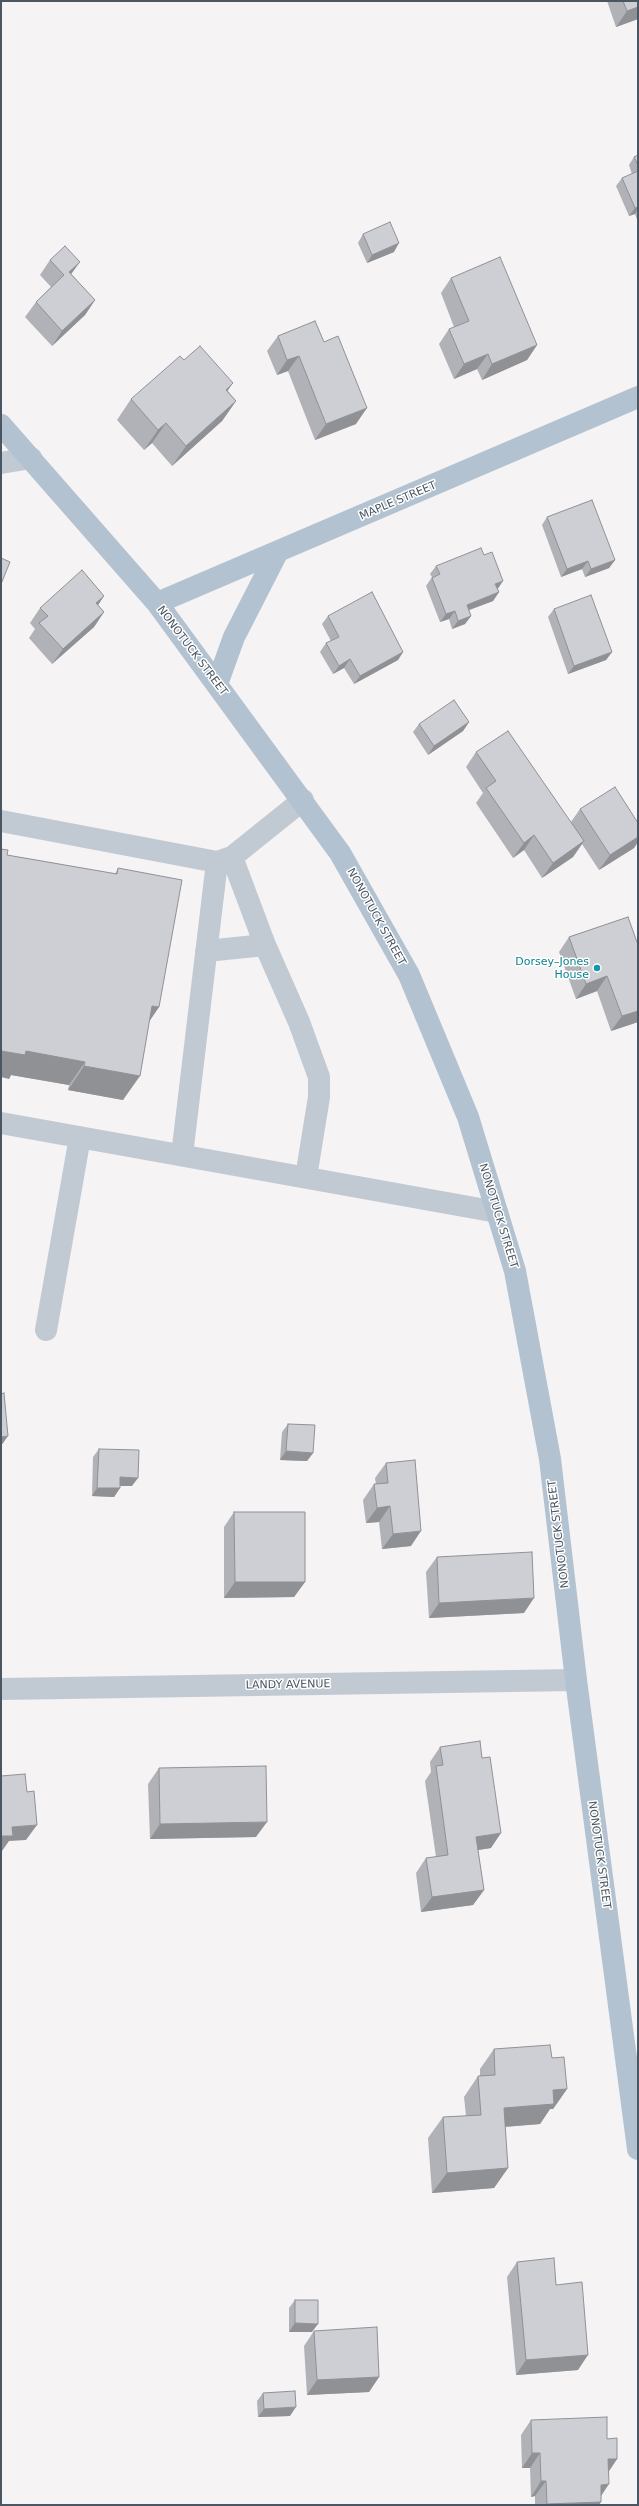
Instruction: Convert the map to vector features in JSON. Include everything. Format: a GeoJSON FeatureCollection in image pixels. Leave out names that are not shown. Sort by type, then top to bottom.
{"type":"FeatureCollection","features":[{"type":"Feature","properties":{"kind":"main road","name":"MAPLE STREET"},"geometry":{"type":"LineString","coordinates":[[157,603],[638,397]]}},
{"type":"Feature","properties":{"kind":"main road","name":"NONOTUCK STREET"},"geometry":{"type":"LineString","coordinates":[[1,425],[157,603],[340,853],[408,975],[468,1117],[515,1271],[550,1459],[576,1680],[638,2149]]}},
{"type":"Feature","properties":{"kind":"main road"},"geometry":{"type":"LineString","coordinates":[[217,684],[234,637],[276,553]]}},
{"type":"Feature","properties":{"kind":"street"},"geometry":{"type":"LineString","coordinates":[[1,463],[31,458]]}},
{"type":"Feature","properties":{"kind":"street"},"geometry":{"type":"LineString","coordinates":[[182,1155],[206,952],[225,860],[302,800]]}},
{"type":"Feature","properties":{"kind":"street"},"geometry":{"type":"LineString","coordinates":[[1,820],[225,860]]}},
{"type":"Feature","properties":{"kind":"street"},"geometry":{"type":"LineString","coordinates":[[225,860],[299,1022],[319,1077],[319,1097],[306,1177]]}},
{"type":"Feature","properties":{"kind":"street"},"geometry":{"type":"LineString","coordinates":[[206,952],[265,945]]}},
{"type":"Feature","properties":{"kind":"street"},"geometry":{"type":"LineString","coordinates":[[1,1123],[497,1212]]}},
{"type":"Feature","properties":{"kind":"street"},"geometry":{"type":"LineString","coordinates":[[46,1330],[80,1137]]}},
{"type":"Feature","properties":{"kind":"street","name":"LANDY AVENUE"},"geometry":{"type":"LineString","coordinates":[[1,1689],[576,1680]]}},
{"type":"Feature","properties":{"kind":"building"},"geometry":{"type":"Polygon","coordinates":[[[623,1],[638,1],[638,7],[627,11],[623,1]]]}},
{"type":"Feature","properties":{"kind":"building"},"geometry":{"type":"Polygon","coordinates":[[[638,155],[638,165],[634,157],[638,155]]]}},
{"type":"Feature","properties":{"kind":"building"},"geometry":{"type":"Polygon","coordinates":[[[638,171],[638,207],[635,208],[622,178],[638,171]]]}},
{"type":"Feature","properties":{"kind":"building"},"geometry":{"type":"Polygon","coordinates":[[[390,222],[399,243],[372,255],[363,234],[390,222]]]}},
{"type":"Feature","properties":{"kind":"building"},"geometry":{"type":"Polygon","coordinates":[[[65,246],[80,262],[69,272],[95,300],[62,331],[36,302],[64,275],[50,260],[65,246]]]}},
{"type":"Feature","properties":{"kind":"building"},"geometry":{"type":"Polygon","coordinates":[[[500,257],[537,345],[492,364],[488,354],[464,364],[449,329],[469,321],[451,278],[500,257]]]}},
{"type":"Feature","properties":{"kind":"building"},"geometry":{"type":"Polygon","coordinates":[[[315,321],[324,342],[338,336],[367,408],[326,424],[299,356],[287,360],[278,336],[315,321]]]}},
{"type":"Feature","properties":{"kind":"building"},"geometry":{"type":"Polygon","coordinates":[[[200,346],[233,383],[226,390],[236,401],[186,446],[166,423],[158,430],[131,399],[180,356],[184,360],[200,346]]]}},
{"type":"Feature","properties":{"kind":"building"},"geometry":{"type":"Polygon","coordinates":[[[592,500],[615,560],[591,569],[588,561],[567,569],[547,517],[592,500]]]}},
{"type":"Feature","properties":{"kind":"building"},"geometry":{"type":"Polygon","coordinates":[[[481,548],[484,555],[492,552],[503,581],[495,584],[499,592],[467,605],[471,616],[458,621],[455,611],[446,614],[432,578],[440,574],[436,566],[481,548]]]}},
{"type":"Feature","properties":{"kind":"building"},"geometry":{"type":"Polygon","coordinates":[[[1,558],[10,562],[1,584],[1,558]]]}},
{"type":"Feature","properties":{"kind":"building"},"geometry":{"type":"Polygon","coordinates":[[[82,570],[104,596],[96,603],[104,612],[63,649],[39,623],[48,616],[40,608],[82,570]]]}},
{"type":"Feature","properties":{"kind":"building"},"geometry":{"type":"Polygon","coordinates":[[[372,592],[403,652],[360,676],[350,659],[339,666],[326,643],[339,637],[328,616],[372,592]]]}},
{"type":"Feature","properties":{"kind":"building"},"geometry":{"type":"Polygon","coordinates":[[[591,595],[612,652],[574,666],[554,609],[591,595]]]}},
{"type":"Feature","properties":{"kind":"building"},"geometry":{"type":"Polygon","coordinates":[[[454,700],[469,722],[434,746],[419,724],[454,700]]]}},
{"type":"Feature","properties":{"kind":"building"},"geometry":{"type":"Polygon","coordinates":[[[508,731],[584,841],[553,863],[534,835],[524,843],[486,788],[496,781],[476,752],[508,731]]]}},
{"type":"Feature","properties":{"kind":"building"},"geometry":{"type":"Polygon","coordinates":[[[615,787],[638,823],[638,837],[610,855],[580,809],[615,787]]]}},
{"type":"Feature","properties":{"kind":"building"},"geometry":{"type":"Polygon","coordinates":[[[1,849],[8,850],[7,855],[117,874],[118,868],[182,880],[159,1007],[152,1006],[140,1076],[84,1066],[85,1062],[26,1051],[25,1055],[1,1051],[1,849]]]}},
{"type":"Feature","properties":{"kind":"building","name":"Dorsey–Jones House"},"geometry":{"type":"Polygon","coordinates":[[[628,917],[638,945],[638,1011],[622,1016],[607,976],[586,984],[569,937],[628,917]]]}},
{"type":"Feature","properties":{"kind":"building"},"geometry":{"type":"Polygon","coordinates":[[[4,1393],[8,1436],[1,1437],[1,1394],[4,1393]]]}},
{"type":"Feature","properties":{"kind":"building"},"geometry":{"type":"Polygon","coordinates":[[[288,1424],[315,1425],[313,1453],[286,1451],[288,1424]]]}},
{"type":"Feature","properties":{"kind":"building"},"geometry":{"type":"Polygon","coordinates":[[[99,1449],[139,1450],[138,1478],[120,1477],[120,1488],[97,1488],[99,1449]]]}},
{"type":"Feature","properties":{"kind":"building"},"geometry":{"type":"Polygon","coordinates":[[[415,1460],[421,1531],[393,1534],[390,1506],[377,1508],[374,1484],[388,1483],[386,1463],[415,1460]]]}},
{"type":"Feature","properties":{"kind":"building"},"geometry":{"type":"Polygon","coordinates":[[[234,1512],[305,1512],[305,1582],[235,1582],[234,1512]]]}},
{"type":"Feature","properties":{"kind":"building"},"geometry":{"type":"Polygon","coordinates":[[[532,1552],[534,1598],[439,1603],[437,1557],[532,1552]]]}},
{"type":"Feature","properties":{"kind":"building"},"geometry":{"type":"Polygon","coordinates":[[[480,1741],[482,1758],[490,1757],[501,1833],[476,1837],[484,1890],[432,1897],[426,1858],[448,1855],[436,1766],[443,1765],[440,1747],[480,1741]]]}},
{"type":"Feature","properties":{"kind":"building"},"geometry":{"type":"Polygon","coordinates":[[[266,1766],[267,1822],[160,1824],[159,1768],[266,1766]]]}},
{"type":"Feature","properties":{"kind":"building"},"geometry":{"type":"Polygon","coordinates":[[[25,1774],[27,1792],[34,1791],[37,1825],[12,1827],[13,1836],[1,1836],[1,1776],[25,1774]]]}},
{"type":"Feature","properties":{"kind":"building"},"geometry":{"type":"Polygon","coordinates":[[[550,2045],[552,2058],[564,2057],[567,2089],[553,2090],[554,2104],[504,2108],[508,2168],[447,2173],[443,2117],[481,2115],[478,2076],[495,2075],[494,2049],[550,2045]]]}},
{"type":"Feature","properties":{"kind":"building"},"geometry":{"type":"Polygon","coordinates":[[[554,2258],[556,2285],[582,2282],[588,2355],[526,2360],[517,2262],[554,2258]]]}},
{"type":"Feature","properties":{"kind":"building"},"geometry":{"type":"Polygon","coordinates":[[[295,2300],[318,2300],[318,2324],[295,2323],[295,2300]]]}},
{"type":"Feature","properties":{"kind":"building"},"geometry":{"type":"Polygon","coordinates":[[[377,2327],[379,2377],[317,2380],[314,2331],[377,2327]]]}},
{"type":"Feature","properties":{"kind":"building"},"geometry":{"type":"Polygon","coordinates":[[[295,2391],[296,2407],[264,2409],[263,2393],[295,2391]]]}},
{"type":"Feature","properties":{"kind":"building"},"geometry":{"type":"Polygon","coordinates":[[[607,2417],[607,2439],[617,2438],[617,2459],[608,2459],[609,2484],[601,2485],[601,2502],[547,2504],[546,2481],[541,2481],[540,2453],[532,2453],[531,2420],[607,2417]]]}},
{"type":"Feature","properties":{"kind":"place","name":"Dorsey–Jones House"},"geometry":{"type":"Point","coordinates":[597,968]}}]}
